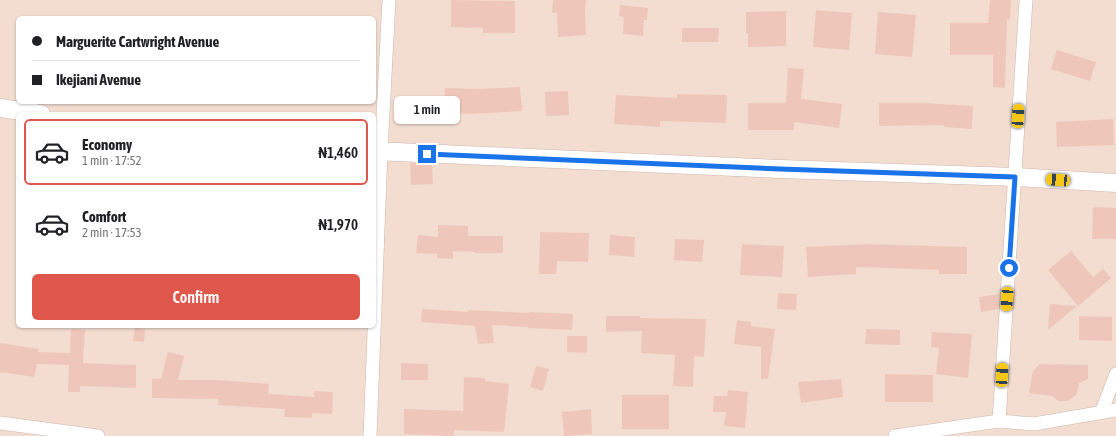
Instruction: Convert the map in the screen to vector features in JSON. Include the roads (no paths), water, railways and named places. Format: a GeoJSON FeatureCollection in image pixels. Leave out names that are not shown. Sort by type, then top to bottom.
{"type":"FeatureCollection","features":[{"type":"Feature","properties":{"kind":"street"},"geometry":{"type":"LineString","coordinates":[[376,223],[378,152],[390,0]]}},
{"type":"Feature","properties":{"kind":"street"},"geometry":{"type":"LineString","coordinates":[[999,421],[1026,0]]}},
{"type":"Feature","properties":{"kind":"street"},"geometry":{"type":"LineString","coordinates":[[0,108],[27,112]]}},
{"type":"Feature","properties":{"kind":"street"},"geometry":{"type":"LineString","coordinates":[[378,152],[780,169],[1015,177],[1116,183]]}},
{"type":"Feature","properties":{"kind":"street"},"geometry":{"type":"LineString","coordinates":[[370,436],[373,328]]}},
{"type":"Feature","properties":{"kind":"street"},"geometry":{"type":"LineString","coordinates":[[1101,413],[1116,374]]}},
{"type":"Feature","properties":{"kind":"street"},"geometry":{"type":"LineString","coordinates":[[895,436],[999,421],[1034,424],[1116,410]]}},
{"type":"Feature","properties":{"kind":"street"},"geometry":{"type":"LineString","coordinates":[[0,423],[98,436]]}}]}
